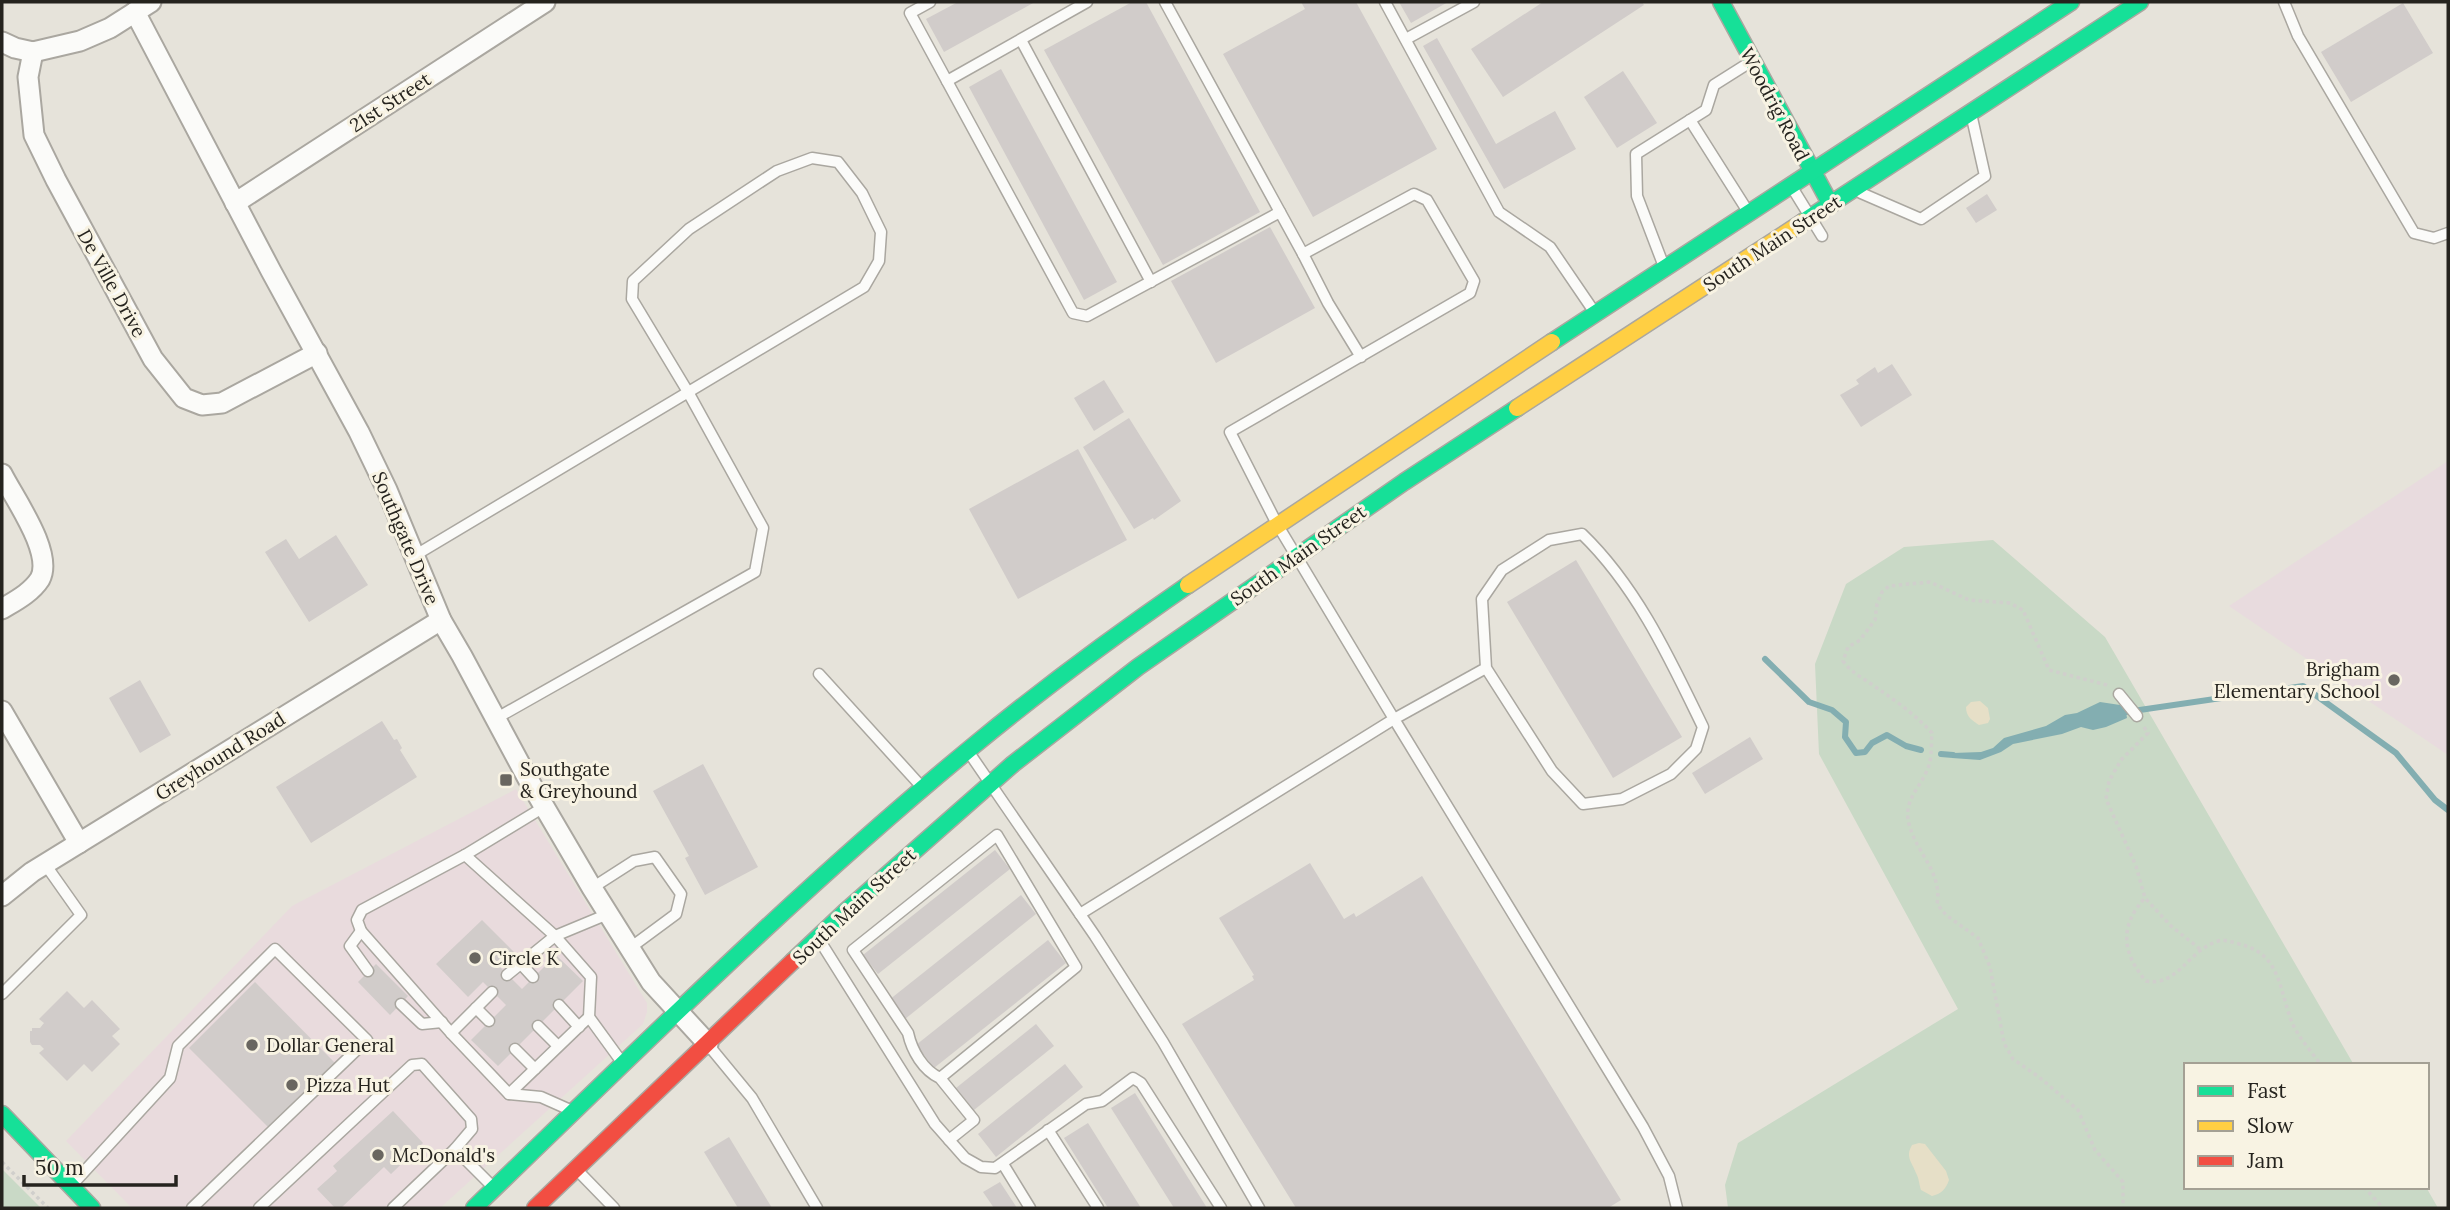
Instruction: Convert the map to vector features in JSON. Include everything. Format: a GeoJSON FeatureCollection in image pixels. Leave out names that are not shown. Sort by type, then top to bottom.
{"type":"FeatureCollection","features":[{"type":"Feature","properties":{"kind":"main road","name":"Woodrig Road"},"geometry":{"type":"LineString","coordinates":[[1721,2],[1831,205]]}},
{"type":"Feature","properties":{"kind":"main road","name":"South Main Street"},"geometry":{"type":"LineString","coordinates":[[474,1208],[842,856],[922,788],[1116,635],[1277,524],[2071,2]]}},
{"type":"Feature","properties":{"kind":"main road","name":"South Main Street"},"geometry":{"type":"LineString","coordinates":[[535,1208],[818,938],[991,783],[1138,667],[1404,482],[2140,2]]}},
{"type":"Feature","properties":{"kind":"main road"},"geometry":{"type":"LineString","coordinates":[[2,1114],[92,1208]]}},
{"type":"Feature","properties":{"kind":"street","name":"21st Street"},"geometry":{"type":"LineString","coordinates":[[235,203],[545,2]]}},
{"type":"Feature","properties":{"kind":"street","name":"Southgate Drive"},"geometry":{"type":"LineString","coordinates":[[139,5],[235,203],[387,490],[440,620],[544,807],[608,914],[651,982],[708,1044]]}},
{"type":"Feature","properties":{"kind":"street"},"geometry":{"type":"LineString","coordinates":[[2,41],[15,48],[33,52],[80,41],[110,27],[139,5]]}},
{"type":"Feature","properties":{"kind":"street","name":"De Ville Drive"},"geometry":{"type":"LineString","coordinates":[[33,52],[28,77],[34,135],[153,359],[184,398],[202,405],[222,403],[317,354]]}},
{"type":"Feature","properties":{"kind":"street"},"geometry":{"type":"LineString","coordinates":[[2,474],[35,535],[44,559],[41,577],[28,593],[2,609]]}},
{"type":"Feature","properties":{"kind":"street","name":"Greyhound Road"},"geometry":{"type":"LineString","coordinates":[[2,896],[79,843],[440,620]]}},
{"type":"Feature","properties":{"kind":"street"},"geometry":{"type":"LineString","coordinates":[[2,711],[79,843]]}},
{"type":"Feature","properties":{"kind":"lane"},"geometry":{"type":"LineString","coordinates":[[930,2],[910,13],[1073,313],[1087,316],[1280,212]]}},
{"type":"Feature","properties":{"kind":"lane"},"geometry":{"type":"LineString","coordinates":[[947,81],[1087,2]]}},
{"type":"Feature","properties":{"kind":"lane"},"geometry":{"type":"LineString","coordinates":[[1165,2],[1328,303],[1361,357]]}},
{"type":"Feature","properties":{"kind":"lane"},"geometry":{"type":"LineString","coordinates":[[1385,2],[1499,212],[1550,247],[1595,314]]}},
{"type":"Feature","properties":{"kind":"lane"},"geometry":{"type":"LineString","coordinates":[[1406,39],[1474,2]]}},
{"type":"Feature","properties":{"kind":"lane"},"geometry":{"type":"LineString","coordinates":[[2284,2],[2298,36],[2414,233],[2434,238],[2448,233]]}},
{"type":"Feature","properties":{"kind":"lane"},"geometry":{"type":"LineString","coordinates":[[1021,40],[1150,282]]}},
{"type":"Feature","properties":{"kind":"lane"},"geometry":{"type":"LineString","coordinates":[[1664,268],[1637,196],[1636,154],[1706,110],[1714,85],[1752,61]]}},
{"type":"Feature","properties":{"kind":"lane"},"geometry":{"type":"LineString","coordinates":[[1854,191],[1921,219],[1984,176],[1971,113]]}},
{"type":"Feature","properties":{"kind":"lane"},"geometry":{"type":"LineString","coordinates":[[1690,120],[1749,214]]}},
{"type":"Feature","properties":{"kind":"lane"},"geometry":{"type":"LineString","coordinates":[[415,556],[688,392],[864,287],[880,261],[881,232],[862,193],[838,162],[812,158],[777,171],[689,229],[633,281],[632,299],[688,392],[763,528],[755,572],[495,719]]}},
{"type":"Feature","properties":{"kind":"lane"},"geometry":{"type":"LineString","coordinates":[[1791,186],[1822,236]]}},
{"type":"Feature","properties":{"kind":"lane"},"geometry":{"type":"LineString","coordinates":[[1303,254],[1414,194],[1427,200],[1474,281],[1470,293],[1230,432],[1277,524],[1643,1127],[1669,1176],[1676,1208]]}},
{"type":"Feature","properties":{"kind":"lane"},"geometry":{"type":"LineString","coordinates":[[1582,534],[1607,558],[1654,630],[1703,727],[1696,749],[1671,774],[1622,799],[1583,804],[1552,771],[1486,668],[1482,599],[1502,570],[1549,540],[1582,534]]}},
{"type":"Feature","properties":{"kind":"lane"},"geometry":{"type":"LineString","coordinates":[[1080,914],[1394,719],[1486,668]]}},
{"type":"Feature","properties":{"kind":"lane"},"geometry":{"type":"LineString","coordinates":[[819,674],[922,788]]}},
{"type":"Feature","properties":{"kind":"lane"},"geometry":{"type":"LineString","coordinates":[[2119,694],[2137,716]]}},
{"type":"Feature","properties":{"kind":"lane"},"geometry":{"type":"LineString","coordinates":[[968,751],[1080,914],[1163,1042],[1259,1208]]}},
{"type":"Feature","properties":{"kind":"lane"},"geometry":{"type":"LineString","coordinates":[[544,807],[465,855],[362,911],[356,920],[361,931],[509,1094],[541,1097],[574,1111]]}},
{"type":"Feature","properties":{"kind":"lane"},"geometry":{"type":"LineString","coordinates":[[940,1078],[1076,968],[997,835],[853,950],[908,1033],[911,1047],[930,1073],[940,1078],[974,1120],[949,1140]]}},
{"type":"Feature","properties":{"kind":"lane"},"geometry":{"type":"LineString","coordinates":[[465,855],[555,936],[591,977],[589,1017],[623,1064]]}},
{"type":"Feature","properties":{"kind":"lane"},"geometry":{"type":"LineString","coordinates":[[592,888],[634,861],[655,857],[681,894],[676,914],[630,948]]}},
{"type":"Feature","properties":{"kind":"lane"},"geometry":{"type":"LineString","coordinates":[[2,994],[81,915],[46,864]]}},
{"type":"Feature","properties":{"kind":"lane"},"geometry":{"type":"LineString","coordinates":[[508,975],[555,936],[608,914]]}},
{"type":"Feature","properties":{"kind":"lane"},"geometry":{"type":"LineString","coordinates":[[361,931],[350,946],[368,971]]}},
{"type":"Feature","properties":{"kind":"lane"},"geometry":{"type":"LineString","coordinates":[[818,938],[935,1124],[965,1158],[981,1167],[995,1168],[1086,1104],[1102,1101],[1133,1078],[1141,1083],[1221,1208]]}},
{"type":"Feature","properties":{"kind":"lane"},"geometry":{"type":"LineString","coordinates":[[71,1186],[170,1078],[178,1046],[275,949],[367,1040],[192,1208]]}},
{"type":"Feature","properties":{"kind":"lane"},"geometry":{"type":"LineString","coordinates":[[521,964],[533,977]]}},
{"type":"Feature","properties":{"kind":"lane"},"geometry":{"type":"LineString","coordinates":[[451,1033],[492,992]]}},
{"type":"Feature","properties":{"kind":"lane"},"geometry":{"type":"LineString","coordinates":[[401,1004],[422,1024],[442,1022]]}},
{"type":"Feature","properties":{"kind":"lane"},"geometry":{"type":"LineString","coordinates":[[559,1005],[579,1027]]}},
{"type":"Feature","properties":{"kind":"lane"},"geometry":{"type":"LineString","coordinates":[[476,1008],[489,1021]]}},
{"type":"Feature","properties":{"kind":"lane"},"geometry":{"type":"LineString","coordinates":[[509,1094],[589,1017]]}},
{"type":"Feature","properties":{"kind":"lane"},"geometry":{"type":"LineString","coordinates":[[538,1026],[558,1046]]}},
{"type":"Feature","properties":{"kind":"lane"},"geometry":{"type":"LineString","coordinates":[[708,1044],[752,1098],[817,1208]]}},
{"type":"Feature","properties":{"kind":"lane"},"geometry":{"type":"LineString","coordinates":[[515,1049],[535,1069]]}},
{"type":"Feature","properties":{"kind":"lane"},"geometry":{"type":"LineString","coordinates":[[259,1208],[412,1065],[422,1064],[471,1119],[472,1129],[455,1149],[393,1208]]}},
{"type":"Feature","properties":{"kind":"lane"},"geometry":{"type":"LineString","coordinates":[[1048,1130],[1098,1208]]}},
{"type":"Feature","properties":{"kind":"lane"},"geometry":{"type":"LineString","coordinates":[[455,1149],[494,1188]]}},
{"type":"Feature","properties":{"kind":"lane"},"geometry":{"type":"LineString","coordinates":[[1003,1164],[1030,1208]]}},
{"type":"Feature","properties":{"kind":"lane"},"geometry":{"type":"LineString","coordinates":[[576,1169],[614,1208]]}},
{"type":"Feature","properties":{"kind":"path"},"geometry":{"type":"LineString","coordinates":[[2119,694],[2110,686],[2049,670],[2023,610],[2010,603],[1969,600],[1930,582],[1889,586],[1882,592],[1875,620],[1860,640],[1848,647],[1843,661],[1850,671],[1877,687],[1920,720],[1932,733],[1930,763],[1921,784],[1910,797],[1908,818],[1914,839],[1934,871],[1940,890],[1937,904],[1946,915],[1978,939],[1990,967],[2004,1043],[2013,1059],[2078,1110],[2095,1150],[2123,1182],[2123,1208]]}},
{"type":"Feature","properties":{"kind":"path"},"geometry":{"type":"LineString","coordinates":[[2137,716],[2148,733],[2121,760],[2109,781],[2106,799],[2136,866],[2145,898],[2171,926],[2200,949]]}},
{"type":"Feature","properties":{"kind":"path"},"geometry":{"type":"LineString","coordinates":[[2145,898],[2133,911],[2126,940],[2127,953],[2146,981],[2158,984],[2172,976],[2200,949],[2221,940],[2246,945],[2271,961],[2280,981],[2291,1021],[2320,1063]]}},
{"type":"Feature","properties":{"kind":"path"},"geometry":{"type":"LineString","coordinates":[[2,1162],[48,1208]]}},
{"type":"Feature","properties":{"kind":"path"},"geometry":{"type":"LineString","coordinates":[[2366,1189],[2383,1208]]}},
{"type":"Feature","properties":{"kind":"shaded area","name":"Brigham Elementary School"},"geometry":{"type":"Polygon","coordinates":[[[2448,461],[2448,755],[2229,606],[2448,461]]]}},
{"type":"Feature","properties":{"kind":"shaded area"},"geometry":{"type":"Polygon","coordinates":[[[516,789],[647,1003],[647,1012],[643,1024],[440,1208],[132,1208],[66,1141],[292,906],[516,789]]]}},
{"type":"Feature","properties":{"kind":"green space"},"geometry":{"type":"Polygon","coordinates":[[[1993,540],[2105,637],[2353,1063],[2184,1063],[2184,1189],[2427,1189],[2438,1208],[1728,1208],[1725,1185],[1738,1143],[1958,1009],[1819,754],[1815,664],[1846,584],[1904,547],[1993,540]]]}},
{"type":"Feature","properties":{"kind":"green space"},"geometry":{"type":"Polygon","coordinates":[[[2,1169],[41,1208],[2,1208],[2,1169]]]}},
{"type":"Feature","properties":{"kind":"sand"},"geometry":{"type":"Polygon","coordinates":[[[1980,701],[1988,708],[1990,719],[1988,723],[1979,725],[1968,716],[1966,707],[1971,702],[1980,701]]]}},
{"type":"Feature","properties":{"kind":"sand"},"geometry":{"type":"Polygon","coordinates":[[[1925,1144],[1946,1171],[1949,1180],[1943,1191],[1932,1196],[1921,1190],[1910,1159],[1912,1145],[1925,1144]]]}},
{"type":"Feature","properties":{"kind":"water"},"geometry":{"type":"Polygon","coordinates":[[[2100,702],[2120,705],[2127,718],[2093,730],[2081,727],[2062,734],[2013,744],[1980,760],[1952,758],[1953,753],[1981,752],[1993,748],[2004,738],[2046,726],[2065,715],[2077,713],[2100,702]]]}},
{"type":"Feature","properties":{"kind":"building"},"geometry":{"type":"Polygon","coordinates":[[[958,2],[1035,2],[944,52],[926,19],[958,2]]]}},
{"type":"Feature","properties":{"kind":"building"},"geometry":{"type":"Polygon","coordinates":[[[1132,2],[1146,2],[1260,212],[1163,265],[1044,50],[1132,2]]]}},
{"type":"Feature","properties":{"kind":"building"},"geometry":{"type":"Polygon","coordinates":[[[1301,2],[1356,2],[1437,149],[1313,217],[1223,54],[1305,9],[1301,2]]]}},
{"type":"Feature","properties":{"kind":"building"},"geometry":{"type":"Polygon","coordinates":[[[1399,2],[1448,2],[1411,23],[1399,2]]]}},
{"type":"Feature","properties":{"kind":"building"},"geometry":{"type":"Polygon","coordinates":[[[1543,2],[1642,2],[1644,5],[1503,97],[1471,49],[1543,2]]]}},
{"type":"Feature","properties":{"kind":"building"},"geometry":{"type":"Polygon","coordinates":[[[2403,3],[2433,53],[2351,102],[2321,52],[2403,3]]]}},
{"type":"Feature","properties":{"kind":"building"},"geometry":{"type":"Polygon","coordinates":[[[1437,38],[1496,144],[1555,111],[1576,149],[1504,189],[1423,46],[1437,38]]]}},
{"type":"Feature","properties":{"kind":"building"},"geometry":{"type":"Polygon","coordinates":[[[1001,69],[1117,282],[1084,300],[969,87],[1001,69]]]}},
{"type":"Feature","properties":{"kind":"building"},"geometry":{"type":"Polygon","coordinates":[[[1623,71],[1657,123],[1617,148],[1584,97],[1623,71]]]}},
{"type":"Feature","properties":{"kind":"building"},"geometry":{"type":"Polygon","coordinates":[[[1987,194],[1997,210],[1976,223],[1966,208],[1987,194]]]}},
{"type":"Feature","properties":{"kind":"building"},"geometry":{"type":"Polygon","coordinates":[[[1270,227],[1315,308],[1216,363],[1171,281],[1270,227]]]}},
{"type":"Feature","properties":{"kind":"building"},"geometry":{"type":"Polygon","coordinates":[[[1892,364],[1912,395],[1861,427],[1840,395],[1859,384],[1856,380],[1875,367],[1878,373],[1892,364]]]}},
{"type":"Feature","properties":{"kind":"building"},"geometry":{"type":"Polygon","coordinates":[[[1104,380],[1124,412],[1094,431],[1074,398],[1104,380]]]}},
{"type":"Feature","properties":{"kind":"building"},"geometry":{"type":"Polygon","coordinates":[[[1129,418],[1181,501],[1154,520],[1153,518],[1134,529],[1083,447],[1129,418]]]}},
{"type":"Feature","properties":{"kind":"building"},"geometry":{"type":"Polygon","coordinates":[[[1078,449],[1127,540],[1018,599],[969,509],[1078,449]]]}},
{"type":"Feature","properties":{"kind":"building"},"geometry":{"type":"Polygon","coordinates":[[[336,535],[368,585],[309,622],[265,552],[286,539],[299,559],[336,535]]]}},
{"type":"Feature","properties":{"kind":"building"},"geometry":{"type":"Polygon","coordinates":[[[1576,560],[1682,737],[1613,778],[1507,602],[1576,560]]]}},
{"type":"Feature","properties":{"kind":"building"},"geometry":{"type":"Polygon","coordinates":[[[140,680],[171,735],[140,753],[109,698],[140,680]]]}},
{"type":"Feature","properties":{"kind":"building"},"geometry":{"type":"Polygon","coordinates":[[[382,721],[394,740],[397,739],[402,748],[400,750],[417,777],[311,843],[276,787],[382,721]]]}},
{"type":"Feature","properties":{"kind":"building"},"geometry":{"type":"Polygon","coordinates":[[[1750,737],[1763,759],[1705,794],[1692,773],[1750,737]]]}},
{"type":"Feature","properties":{"kind":"building"},"geometry":{"type":"Polygon","coordinates":[[[703,764],[758,867],[705,895],[685,858],[689,856],[653,791],[703,764]]]}},
{"type":"Feature","properties":{"kind":"building"},"geometry":{"type":"Polygon","coordinates":[[[995,850],[1010,869],[878,974],[863,955],[995,850]]]}},
{"type":"Feature","properties":{"kind":"building"},"geometry":{"type":"Polygon","coordinates":[[[1310,863],[1344,919],[1354,913],[1356,917],[1422,876],[1621,1200],[1608,1208],[1296,1208],[1182,1024],[1254,980],[1254,975],[1219,918],[1310,863]]]}},
{"type":"Feature","properties":{"kind":"building"},"geometry":{"type":"Polygon","coordinates":[[[1021,895],[1036,914],[905,1019],[889,1000],[1021,895]]]}},
{"type":"Feature","properties":{"kind":"building","name":"Circle K"},"geometry":{"type":"Polygon","coordinates":[[[482,920],[514,952],[499,966],[522,989],[556,955],[583,981],[498,1066],[471,1040],[506,1005],[483,982],[468,997],[436,964],[482,920]]]}},
{"type":"Feature","properties":{"kind":"building"},"geometry":{"type":"Polygon","coordinates":[[[1048,940],[1066,963],[934,1068],[916,1045],[1048,940]]]}},
{"type":"Feature","properties":{"kind":"building"},"geometry":{"type":"Polygon","coordinates":[[[376,964],[408,996],[390,1015],[358,982],[376,964]]]}},
{"type":"Feature","properties":{"kind":"building","name":"Dollar General"},"geometry":{"type":"Polygon","coordinates":[[[255,982],[335,1063],[269,1128],[189,1048],[255,982]]]}},
{"type":"Feature","properties":{"kind":"building"},"geometry":{"type":"Polygon","coordinates":[[[67,991],[84,1008],[92,1000],[120,1029],[112,1036],[120,1044],[92,1072],[84,1064],[67,1081],[39,1053],[44,1049],[40,1045],[32,1045],[30,1031],[32,1028],[40,1028],[44,1023],[39,1019],[67,991]]]}},
{"type":"Feature","properties":{"kind":"building"},"geometry":{"type":"Polygon","coordinates":[[[1036,1024],[1054,1046],[974,1110],[956,1088],[1036,1024]]]}},
{"type":"Feature","properties":{"kind":"building"},"geometry":{"type":"Polygon","coordinates":[[[1065,1064],[1083,1087],[996,1157],[978,1134],[1065,1064]]]}},
{"type":"Feature","properties":{"kind":"building"},"geometry":{"type":"Polygon","coordinates":[[[1135,1093],[1207,1208],[1174,1208],[1111,1108],[1135,1093]]]}},
{"type":"Feature","properties":{"kind":"building","name":"McDonald's"},"geometry":{"type":"Polygon","coordinates":[[[393,1111],[423,1143],[391,1174],[384,1167],[341,1208],[335,1208],[317,1189],[337,1171],[333,1166],[393,1111]]]}},
{"type":"Feature","properties":{"kind":"building"},"geometry":{"type":"Polygon","coordinates":[[[1088,1123],[1141,1208],[1108,1208],[1064,1138],[1088,1123]]]}},
{"type":"Feature","properties":{"kind":"building"},"geometry":{"type":"Polygon","coordinates":[[[729,1137],[772,1208],[738,1208],[704,1152],[729,1137]]]}},
{"type":"Feature","properties":{"kind":"building"},"geometry":{"type":"Polygon","coordinates":[[[1000,1182],[1017,1208],[994,1208],[983,1192],[1000,1182]]]}},
{"type":"Feature","properties":{"kind":"waterway"},"geometry":{"type":"LineString","coordinates":[[1765,659],[1809,702],[1832,710],[1846,722],[1845,737],[1856,753],[1865,752],[1872,743],[1887,735],[1906,746],[1921,750]]}},
{"type":"Feature","properties":{"kind":"waterway"},"geometry":{"type":"LineString","coordinates":[[2126,712],[2303,686],[2396,753],[2435,800],[2448,810]]}},
{"type":"Feature","properties":{"kind":"waterway"},"geometry":{"type":"LineString","coordinates":[[1941,754],[1953,755]]}},
{"type":"Feature","properties":{"kind":"traffic: fast"},"geometry":{"type":"LineString","coordinates":[[1721,2],[1831,205]]}},
{"type":"Feature","properties":{"kind":"traffic: fast"},"geometry":{"type":"LineString","coordinates":[[1552,342],[2071,2]]}},
{"type":"Feature","properties":{"kind":"traffic: fast"},"geometry":{"type":"LineString","coordinates":[[1803,222],[2140,2]]}},
{"type":"Feature","properties":{"kind":"traffic: fast"},"geometry":{"type":"LineString","coordinates":[[793,961],[1013,764],[1138,667],[1404,482],[1517,408]]}},
{"type":"Feature","properties":{"kind":"traffic: fast"},"geometry":{"type":"LineString","coordinates":[[474,1208],[718,973],[907,802],[1051,684],[1188,585]]}},
{"type":"Feature","properties":{"kind":"traffic: fast"},"geometry":{"type":"LineString","coordinates":[[2,1114],[92,1208]]}},
{"type":"Feature","properties":{"kind":"traffic: slow"},"geometry":{"type":"LineString","coordinates":[[1517,408],[1803,222]]}},
{"type":"Feature","properties":{"kind":"traffic: slow"},"geometry":{"type":"LineString","coordinates":[[1188,585],[1552,342]]}},
{"type":"Feature","properties":{"kind":"traffic: jam"},"geometry":{"type":"LineString","coordinates":[[535,1208],[793,961]]}},
{"type":"Feature","properties":{"kind":"place","name":"Brigham Elementary School"},"geometry":{"type":"Point","coordinates":[2394,680]}},
{"type":"Feature","properties":{"kind":"place","name":"Southgate & Greyhound"},"geometry":{"type":"Point","coordinates":[506,780]}},
{"type":"Feature","properties":{"kind":"place","name":"Circle K"},"geometry":{"type":"Point","coordinates":[475,958]}},
{"type":"Feature","properties":{"kind":"place","name":"Dollar General"},"geometry":{"type":"Point","coordinates":[252,1045]}},
{"type":"Feature","properties":{"kind":"place","name":"Pizza Hut"},"geometry":{"type":"Point","coordinates":[292,1085]}},
{"type":"Feature","properties":{"kind":"place","name":"McDonald's"},"geometry":{"type":"Point","coordinates":[378,1155]}}]}
